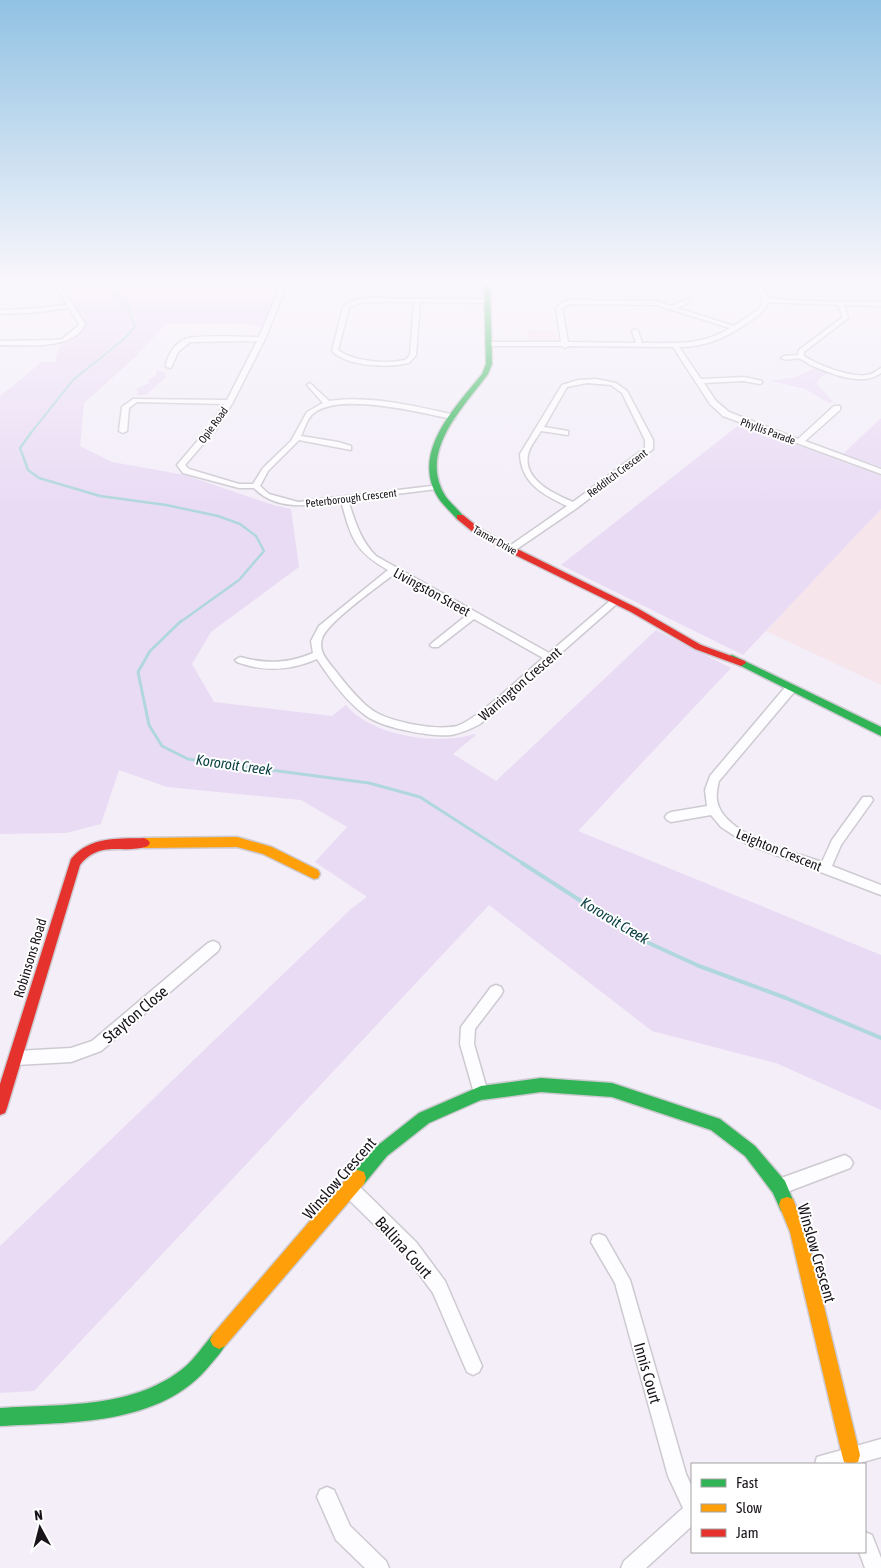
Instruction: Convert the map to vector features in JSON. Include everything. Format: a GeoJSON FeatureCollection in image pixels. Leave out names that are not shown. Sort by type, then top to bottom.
{"type":"FeatureCollection","features":[{"type":"Feature","properties":{"kind":"street"},"geometry":{"type":"LineString","coordinates":[[169,367],[171,358]]}},
{"type":"Feature","properties":{"kind":"street","name":"Opie Road"},"geometry":{"type":"LineString","coordinates":[[183,465],[214,426],[252,358]]}},
{"type":"Feature","properties":{"kind":"street"},"geometry":{"type":"LineString","coordinates":[[347,358],[403,367],[411,358]]}},
{"type":"Feature","properties":{"kind":"street","name":"Tamar Drive"},"geometry":{"type":"LineString","coordinates":[[489,358],[488,369],[437,440],[433,452],[432,471],[436,486],[449,505],[468,524],[514,550],[682,636],[714,648],[741,664],[881,732]]}},
{"type":"Feature","properties":{"kind":"street","name":"Phyllis Parade"},"geometry":{"type":"LineString","coordinates":[[686,358],[716,406],[726,414],[881,472]]}},
{"type":"Feature","properties":{"kind":"street"},"geometry":{"type":"LineString","coordinates":[[802,358],[808,362],[851,376],[865,378],[874,376],[881,370]]}},
{"type":"Feature","properties":{"kind":"street"},"geometry":{"type":"LineString","coordinates":[[865,378],[872,386]]}},
{"type":"Feature","properties":{"kind":"street"},"geometry":{"type":"LineString","coordinates":[[700,381],[739,379],[760,382]]}},
{"type":"Feature","properties":{"kind":"street","name":"Redditch Crescent"},"geometry":{"type":"LineString","coordinates":[[514,550],[574,506],[651,447],[620,384],[579,382],[564,386],[524,454],[526,473],[540,488],[574,506]]}},
{"type":"Feature","properties":{"kind":"street"},"geometry":{"type":"LineString","coordinates":[[310,385],[328,402]]}},
{"type":"Feature","properties":{"kind":"street"},"geometry":{"type":"LineString","coordinates":[[123,431],[126,407],[134,400],[229,402]]}},
{"type":"Feature","properties":{"kind":"street"},"geometry":{"type":"LineString","coordinates":[[256,486],[261,476],[298,438],[310,413],[328,402],[354,400],[452,418]]}},
{"type":"Feature","properties":{"kind":"street"},"geometry":{"type":"LineString","coordinates":[[799,442],[836,408]]}},
{"type":"Feature","properties":{"kind":"street"},"geometry":{"type":"LineString","coordinates":[[538,428],[565,433]]}},
{"type":"Feature","properties":{"kind":"street"},"geometry":{"type":"LineString","coordinates":[[298,438],[338,444],[348,448]]}},
{"type":"Feature","properties":{"kind":"street","name":"Peterborough Crescent"},"geometry":{"type":"LineString","coordinates":[[183,465],[186,471],[239,486],[256,486],[266,496],[291,504],[344,499],[436,486]]}},
{"type":"Feature","properties":{"kind":"street","name":"Livingston Street"},"geometry":{"type":"LineString","coordinates":[[344,499],[360,544],[373,558],[392,571],[550,658]]}},
{"type":"Feature","properties":{"kind":"street"},"geometry":{"type":"LineString","coordinates":[[240,660],[259,666],[285,667],[318,655],[316,644],[322,628],[392,571]]}},
{"type":"Feature","properties":{"kind":"street","name":"Warrington Crescent"},"geometry":{"type":"LineString","coordinates":[[318,655],[359,705],[370,714],[383,720],[438,732],[455,731],[470,726],[615,601]]}},
{"type":"Feature","properties":{"kind":"street"},"geometry":{"type":"LineString","coordinates":[[435,645],[473,615]]}},
{"type":"Feature","properties":{"kind":"street"},"geometry":{"type":"LineString","coordinates":[[671,817],[714,810],[710,794],[714,779],[791,688]]}},
{"type":"Feature","properties":{"kind":"street"},"geometry":{"type":"LineString","coordinates":[[825,868],[836,843],[867,800]]}},
{"type":"Feature","properties":{"kind":"street","name":"Leighton Crescent"},"geometry":{"type":"LineString","coordinates":[[714,810],[724,823],[740,835],[881,890]]}},
{"type":"Feature","properties":{"kind":"street","name":"Robinsons Road"},"geometry":{"type":"LineString","coordinates":[[0,1108],[73,868],[78,857],[87,849],[100,844],[115,843],[244,842],[258,844],[278,852],[314,874]]}},
{"type":"Feature","properties":{"kind":"street","name":"Stayton Close"},"geometry":{"type":"LineString","coordinates":[[16,1058],[71,1055],[96,1046],[213,947]]}},
{"type":"Feature","properties":{"kind":"street"},"geometry":{"type":"LineString","coordinates":[[481,1093],[467,1044],[468,1027],[496,991]]}},
{"type":"Feature","properties":{"kind":"street","name":"Winslow Crescent"},"geometry":{"type":"LineString","coordinates":[[0,1417],[119,1408],[157,1395],[192,1373],[382,1151],[424,1118],[481,1093],[541,1085],[612,1090],[715,1124],[750,1150],[780,1187],[798,1232],[851,1455]]}},
{"type":"Feature","properties":{"kind":"street"},"geometry":{"type":"LineString","coordinates":[[780,1187],[845,1163]]}},
{"type":"Feature","properties":{"kind":"street","name":"Ballina Court"},"geometry":{"type":"LineString","coordinates":[[350,1189],[410,1248],[439,1287],[472,1366]]}},
{"type":"Feature","properties":{"kind":"street","name":"Innis Court"},"geometry":{"type":"LineString","coordinates":[[599,1242],[622,1280],[677,1476],[691,1505]]}},
{"type":"Feature","properties":{"kind":"street"},"geometry":{"type":"LineString","coordinates":[[832,1463],[851,1455],[881,1448]]}},
{"type":"Feature","properties":{"kind":"street"},"geometry":{"type":"LineString","coordinates":[[327,1497],[342,1533],[379,1568]]}},
{"type":"Feature","properties":{"kind":"street"},"geometry":{"type":"LineString","coordinates":[[631,1568],[691,1514]]}},
{"type":"Feature","properties":{"kind":"street"},"geometry":{"type":"LineString","coordinates":[[866,1545],[875,1568]]}},
{"type":"Feature","properties":{"kind":"shaded area"},"geometry":{"type":"Polygon","coordinates":[[[56,358],[134,358],[84,403],[80,446],[112,462],[185,475],[273,505],[291,509],[299,567],[211,632],[192,664],[214,702],[332,716],[346,705],[357,716],[371,724],[406,736],[442,739],[474,734],[476,735],[453,754],[496,781],[656,630],[731,668],[578,831],[881,955],[881,1110],[776,1063],[652,1031],[489,905],[34,1391],[0,1393],[0,1246],[352,908],[367,897],[315,862],[347,827],[301,800],[167,787],[119,770],[101,824],[66,833],[0,834],[0,396],[42,362],[55,362],[56,358]]]}},
{"type":"Feature","properties":{"kind":"shaded area"},"geometry":{"type":"Polygon","coordinates":[[[815,368],[828,372],[818,380],[817,384],[833,402],[829,403],[805,389],[771,381],[796,377],[815,368]]]}},
{"type":"Feature","properties":{"kind":"shaded area"},"geometry":{"type":"Polygon","coordinates":[[[157,370],[166,373],[164,376],[167,376],[146,395],[137,395],[138,390],[135,389],[149,383],[148,380],[156,376],[157,370]]]}},
{"type":"Feature","properties":{"kind":"shaded area"},"geometry":{"type":"Polygon","coordinates":[[[881,418],[881,467],[843,454],[881,418]]]}},
{"type":"Feature","properties":{"kind":"shaded area"},"geometry":{"type":"Polygon","coordinates":[[[740,424],[881,476],[881,509],[743,655],[561,565],[740,424]]]}},
{"type":"Feature","properties":{"kind":"shaded area"},"geometry":{"type":"Polygon","coordinates":[[[881,509],[881,685],[766,631],[881,509]]]}},
{"type":"Feature","properties":{"kind":"waterway","name":"Kororoit Creek"},"geometry":{"type":"LineString","coordinates":[[30,434],[73,380],[100,358]]}},
{"type":"Feature","properties":{"kind":"waterway","name":"Kororoit Creek"},"geometry":{"type":"LineString","coordinates":[[31,433],[20,448],[28,470],[39,478],[100,496],[166,505],[218,516],[240,524],[256,536],[264,551],[239,580],[179,623]]}},
{"type":"Feature","properties":{"kind":"waterway","name":"Kororoit Creek"},"geometry":{"type":"LineString","coordinates":[[181,621],[150,651],[138,672],[149,725],[162,746],[188,759],[369,783],[420,797],[524,864]]}},
{"type":"Feature","properties":{"kind":"waterway","name":"Kororoit Creek"},"geometry":{"type":"LineString","coordinates":[[522,863],[640,939],[699,966],[786,998],[881,1038]]}},
{"type":"Feature","properties":{"kind":"traffic: fast"},"geometry":{"type":"LineString","coordinates":[[460,517],[443,498],[434,479],[433,461],[437,443],[446,426],[485,374],[489,364],[489,358]]}},
{"type":"Feature","properties":{"kind":"traffic: fast"},"geometry":{"type":"LineString","coordinates":[[732,658],[881,732]]}},
{"type":"Feature","properties":{"kind":"traffic: fast"},"geometry":{"type":"LineString","coordinates":[[358,1178],[382,1151],[424,1118],[481,1093],[541,1085],[612,1090],[715,1124],[750,1151],[779,1187],[787,1205]]}},
{"type":"Feature","properties":{"kind":"traffic: fast"},"geometry":{"type":"LineString","coordinates":[[0,1417],[100,1410],[149,1398],[171,1388],[191,1373],[219,1340]]}},
{"type":"Feature","properties":{"kind":"traffic: slow"},"geometry":{"type":"LineString","coordinates":[[144,843],[237,842],[248,844],[286,859],[314,874]]}},
{"type":"Feature","properties":{"kind":"traffic: slow"},"geometry":{"type":"LineString","coordinates":[[219,1340],[358,1178]]}},
{"type":"Feature","properties":{"kind":"traffic: slow"},"geometry":{"type":"LineString","coordinates":[[787,1205],[798,1232],[851,1455]]}},
{"type":"Feature","properties":{"kind":"traffic: jam"},"geometry":{"type":"LineString","coordinates":[[460,517],[476,530],[502,545],[634,610],[698,647],[741,663]]}},
{"type":"Feature","properties":{"kind":"traffic: jam"},"geometry":{"type":"LineString","coordinates":[[0,1108],[75,863],[81,855],[97,846],[115,843],[144,843]]}}]}
